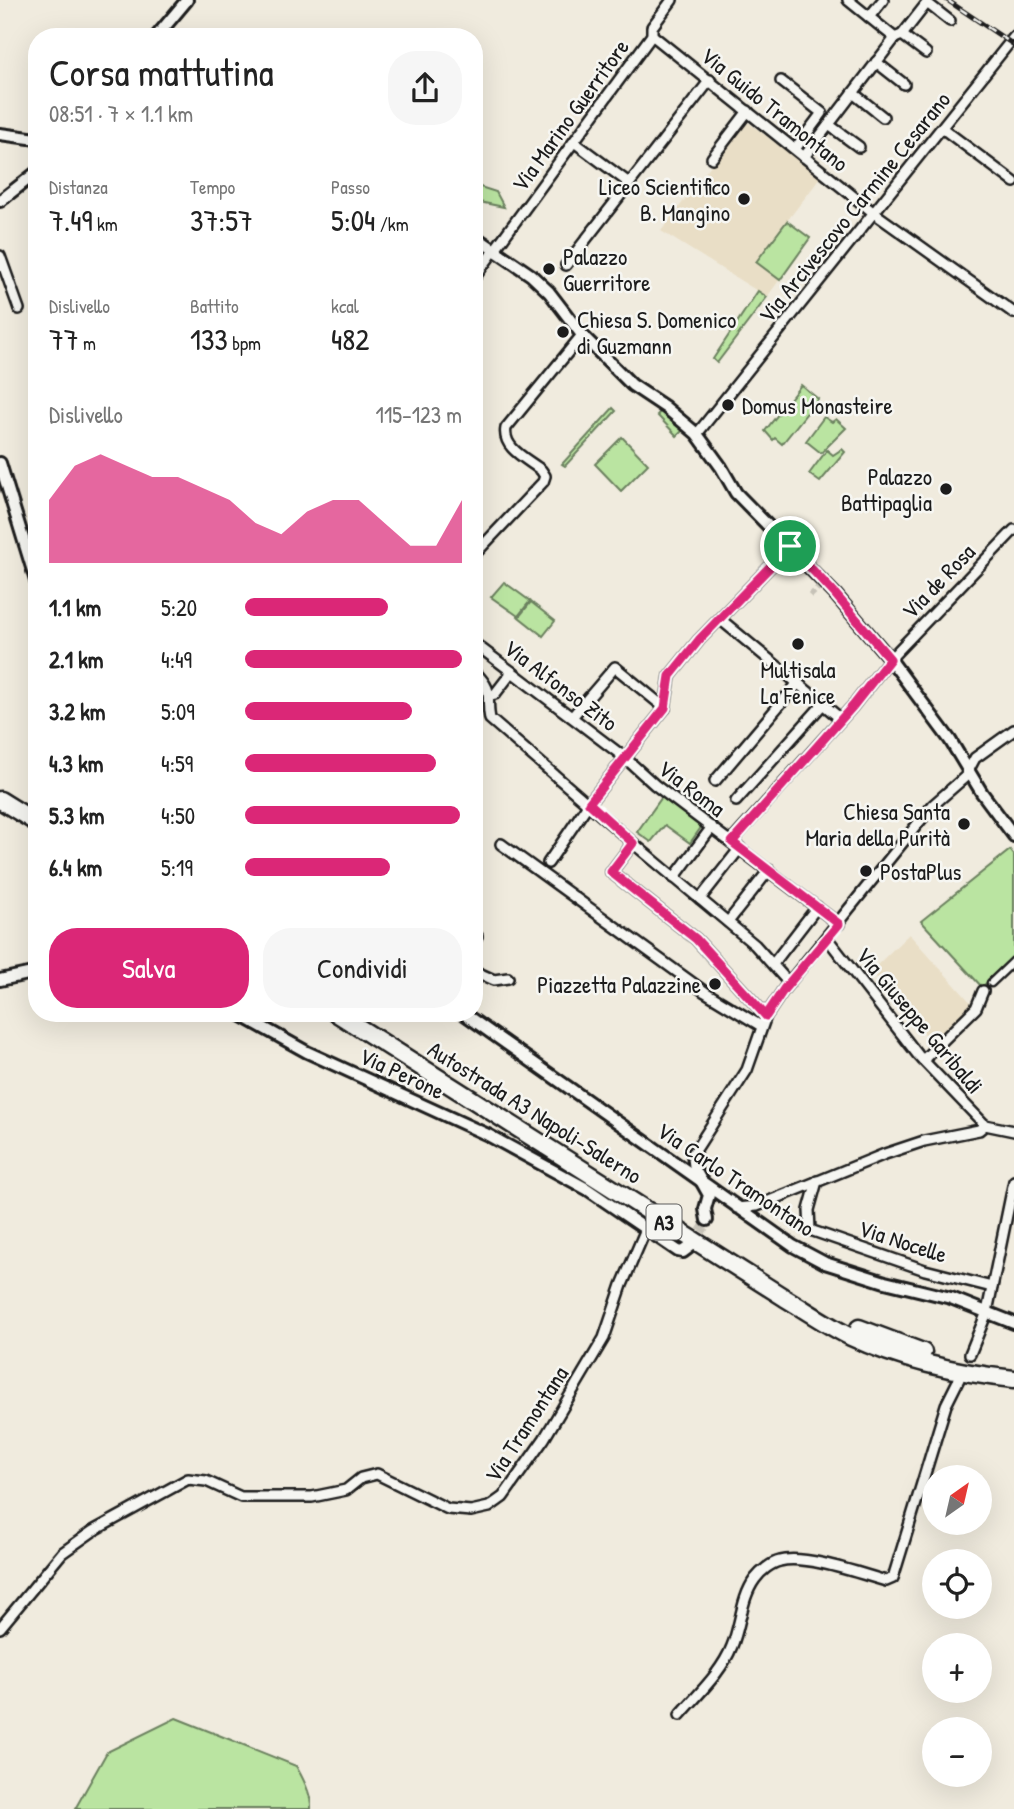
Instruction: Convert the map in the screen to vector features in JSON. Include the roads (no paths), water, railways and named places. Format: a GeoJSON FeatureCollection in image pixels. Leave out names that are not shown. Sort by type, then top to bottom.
{"type":"FeatureCollection","features":[{"type":"Feature","properties":{"kind":"highway"},"geometry":{"type":"LineString","coordinates":[[0,788],[28,805]]}},
{"type":"Feature","properties":{"kind":"highway"},"geometry":{"type":"LineString","coordinates":[[0,800],[28,818]]}},
{"type":"Feature","properties":{"kind":"highway","name":"Autostrada A3 Napoli-Salerno"},"geometry":{"type":"LineString","coordinates":[[350,1022],[849,1336],[920,1363],[1014,1379]]}},
{"type":"Feature","properties":{"kind":"highway","name":"Autostrada A3 Napoli-Salerno"},"geometry":{"type":"LineString","coordinates":[[369,1022],[835,1316],[908,1348],[956,1360],[1014,1368]]}},
{"type":"Feature","properties":{"kind":"street"},"geometry":{"type":"LineString","coordinates":[[164,28],[187,0]]}},
{"type":"Feature","properties":{"kind":"street","name":"Via Marino Guerritore"},"geometry":{"type":"LineString","coordinates":[[483,266],[652,35],[652,27],[671,0]]}},
{"type":"Feature","properties":{"kind":"street"},"geometry":{"type":"LineString","coordinates":[[848,0],[869,17],[926,53]]}},
{"type":"Feature","properties":{"kind":"street"},"geometry":{"type":"LineString","coordinates":[[869,17],[883,0]]}},
{"type":"Feature","properties":{"kind":"street"},"geometry":{"type":"LineString","coordinates":[[804,157],[876,62],[927,3],[950,21]]}},
{"type":"Feature","properties":{"kind":"street","name":"Via Guido Tramontano"},"geometry":{"type":"LineString","coordinates":[[652,35],[874,213],[1014,313]]}},
{"type":"Feature","properties":{"kind":"street","name":"Via Arcivescovo Carmine Cesarano"},"geometry":{"type":"LineString","coordinates":[[697,434],[1014,37]]}},
{"type":"Feature","properties":{"kind":"street"},"geometry":{"type":"LineString","coordinates":[[876,62],[904,84]]}},
{"type":"Feature","properties":{"kind":"street"},"geometry":{"type":"LineString","coordinates":[[566,265],[710,80]]}},
{"type":"Feature","properties":{"kind":"street"},"geometry":{"type":"LineString","coordinates":[[780,81],[821,113],[795,149]]}},
{"type":"Feature","properties":{"kind":"street"},"geometry":{"type":"LineString","coordinates":[[853,93],[883,117]]}},
{"type":"Feature","properties":{"kind":"street"},"geometry":{"type":"LineString","coordinates":[[712,158],[748,111]]}},
{"type":"Feature","properties":{"kind":"street"},"geometry":{"type":"LineString","coordinates":[[829,125],[859,147]]}},
{"type":"Feature","properties":{"kind":"street"},"geometry":{"type":"LineString","coordinates":[[942,128],[1014,182]]}},
{"type":"Feature","properties":{"kind":"street"},"geometry":{"type":"LineString","coordinates":[[0,134],[28,138]]}},
{"type":"Feature","properties":{"kind":"street"},"geometry":{"type":"LineString","coordinates":[[574,142],[629,183]]}},
{"type":"Feature","properties":{"kind":"street"},"geometry":{"type":"LineString","coordinates":[[0,201],[28,179]]}},
{"type":"Feature","properties":{"kind":"street"},"geometry":{"type":"LineString","coordinates":[[483,242],[531,275],[549,292],[582,335],[632,385],[665,407],[697,434],[736,493],[835,594],[890,659],[1014,836]]}},
{"type":"Feature","properties":{"kind":"street"},"geometry":{"type":"LineString","coordinates":[[0,256],[19,309]]}},
{"type":"Feature","properties":{"kind":"street"},"geometry":{"type":"LineString","coordinates":[[483,545],[543,482],[545,476],[507,443],[504,435],[506,428],[582,335]]}},
{"type":"Feature","properties":{"kind":"street"},"geometry":{"type":"LineString","coordinates":[[0,463],[28,555]]}},
{"type":"Feature","properties":{"kind":"street","name":"Via de Rosa"},"geometry":{"type":"LineString","coordinates":[[700,899],[736,845],[890,659],[1014,530]]}},
{"type":"Feature","properties":{"kind":"street"},"geometry":{"type":"LineString","coordinates":[[548,863],[589,803],[665,708],[670,676],[720,618],[790,546]]}},
{"type":"Feature","properties":{"kind":"street"},"geometry":{"type":"LineString","coordinates":[[720,618],[841,719]]}},
{"type":"Feature","properties":{"kind":"street","name":"Via Alfonso Zito"},"geometry":{"type":"LineString","coordinates":[[483,650],[624,758]]}},
{"type":"Feature","properties":{"kind":"street"},"geometry":{"type":"LineString","coordinates":[[572,717],[615,667],[665,708]]}},
{"type":"Feature","properties":{"kind":"street"},"geometry":{"type":"LineString","coordinates":[[490,695],[495,694],[512,671]]}},
{"type":"Feature","properties":{"kind":"street"},"geometry":{"type":"LineString","coordinates":[[483,681],[490,695],[491,719],[755,945],[789,983]]}},
{"type":"Feature","properties":{"kind":"street"},"geometry":{"type":"LineString","coordinates":[[715,781],[799,684]]}},
{"type":"Feature","properties":{"kind":"street"},"geometry":{"type":"LineString","coordinates":[[736,801],[823,704]]}},
{"type":"Feature","properties":{"kind":"street"},"geometry":{"type":"LineString","coordinates":[[683,1169],[747,1070],[761,1026],[789,983],[933,805],[960,782],[975,758],[1014,730]]}},
{"type":"Feature","properties":{"kind":"street","name":"Via Roma"},"geometry":{"type":"LineString","coordinates":[[624,758],[655,785],[839,924]]}},
{"type":"Feature","properties":{"kind":"street"},"geometry":{"type":"LineString","coordinates":[[674,878],[712,827]]}},
{"type":"Feature","properties":{"kind":"street"},"geometry":{"type":"LineString","coordinates":[[633,843],[611,872],[696,939],[766,1016]]}},
{"type":"Feature","properties":{"kind":"street"},"geometry":{"type":"LineString","coordinates":[[501,844],[705,992],[761,1026]]}},
{"type":"Feature","properties":{"kind":"street"},"geometry":{"type":"LineString","coordinates":[[728,922],[769,870]]}},
{"type":"Feature","properties":{"kind":"street"},"geometry":{"type":"LineString","coordinates":[[773,964],[817,907]]}},
{"type":"Feature","properties":{"kind":"street","name":"Via Giuseppe Garibaldi"},"geometry":{"type":"LineString","coordinates":[[827,938],[919,1054],[985,1125]]}},
{"type":"Feature","properties":{"kind":"street"},"geometry":{"type":"LineString","coordinates":[[991,983],[1014,961]]}},
{"type":"Feature","properties":{"kind":"street"},"geometry":{"type":"LineString","coordinates":[[0,980],[28,974]]}},
{"type":"Feature","properties":{"kind":"street"},"geometry":{"type":"LineString","coordinates":[[483,975],[494,980],[508,978]]}},
{"type":"Feature","properties":{"kind":"street"},"geometry":{"type":"LineString","coordinates":[[919,1054],[976,1008],[983,991]]}},
{"type":"Feature","properties":{"kind":"street","name":"Via Perone"},"geometry":{"type":"LineString","coordinates":[[253,1022],[307,1052],[488,1135],[587,1189],[678,1251],[684,1252],[691,1246]]}},
{"type":"Feature","properties":{"kind":"street","name":"Via Carlo Tramontano"},"geometry":{"type":"LineString","coordinates":[[476,1022],[793,1246],[825,1263],[885,1282],[951,1298],[1014,1323]]}},
{"type":"Feature","properties":{"kind":"street"},"geometry":{"type":"LineString","coordinates":[[737,1208],[757,1206],[924,1141],[979,1130],[985,1125],[1014,1131]]}},
{"type":"Feature","properties":{"kind":"street"},"geometry":{"type":"LineString","coordinates":[[666,1158],[680,1161],[693,1154]]}},
{"type":"Feature","properties":{"kind":"street"},"geometry":{"type":"LineString","coordinates":[[693,1154],[695,1170],[709,1195],[705,1223],[711,1208],[721,1197]]}},
{"type":"Feature","properties":{"kind":"street","name":"Via Nocelle"},"geometry":{"type":"LineString","coordinates":[[817,1181],[809,1210],[810,1230],[925,1270],[992,1287]]}},
{"type":"Feature","properties":{"kind":"street"},"geometry":{"type":"LineString","coordinates":[[970,1354],[987,1312],[1014,1181]]}},
{"type":"Feature","properties":{"kind":"street","name":"Via Tramontana"},"geometry":{"type":"LineString","coordinates":[[0,1628],[62,1553],[93,1531],[188,1479],[206,1481],[240,1497],[312,1497],[346,1490],[361,1478],[377,1475],[449,1509],[471,1511],[489,1507],[503,1497],[544,1439],[604,1338],[622,1284],[646,1229]]}},
{"type":"Feature","properties":{"kind":"street"},"geometry":{"type":"LineString","coordinates":[[680,1715],[724,1663],[733,1645],[739,1619],[754,1580],[769,1565],[783,1560],[818,1563],[886,1581],[893,1578],[946,1405],[959,1378]]}},
{"type":"Feature","properties":{"kind":"tunnel"},"geometry":{"type":"LineString","coordinates":[[810,596],[824,582]]}},
{"type":"Feature","properties":{"kind":"tunnel"},"geometry":{"type":"LineString","coordinates":[[693,1244],[704,1227]]}},
{"type":"Feature","properties":{"kind":"railway"},"geometry":{"type":"LineString","coordinates":[[947,0],[1014,45]]}},
{"type":"Feature","properties":{"kind":"place","name":"Liceo Scientifico B. Mangino"},"geometry":{"type":"Point","coordinates":[744,199]}},
{"type":"Feature","properties":{"kind":"place","name":"Palazzo Guerritore"},"geometry":{"type":"Point","coordinates":[549,269]}},
{"type":"Feature","properties":{"kind":"place","name":"Chiesa S. Domenico di Guzmann"},"geometry":{"type":"Point","coordinates":[563,332]}},
{"type":"Feature","properties":{"kind":"place","name":"Domus Monasteire"},"geometry":{"type":"Point","coordinates":[728,405]}},
{"type":"Feature","properties":{"kind":"place","name":"Palazzo Battipaglia"},"geometry":{"type":"Point","coordinates":[946,489]}},
{"type":"Feature","properties":{"kind":"place","name":"Multisala La Fenice"},"geometry":{"type":"Point","coordinates":[798,644]}},
{"type":"Feature","properties":{"kind":"place","name":"Chiesa Santa Maria della Purità"},"geometry":{"type":"Point","coordinates":[964,824]}},
{"type":"Feature","properties":{"kind":"place","name":"PostaPlus"},"geometry":{"type":"Point","coordinates":[866,871]}},
{"type":"Feature","properties":{"kind":"place","name":"Piazzetta Palazzine"},"geometry":{"type":"Point","coordinates":[715,984]}}]}
